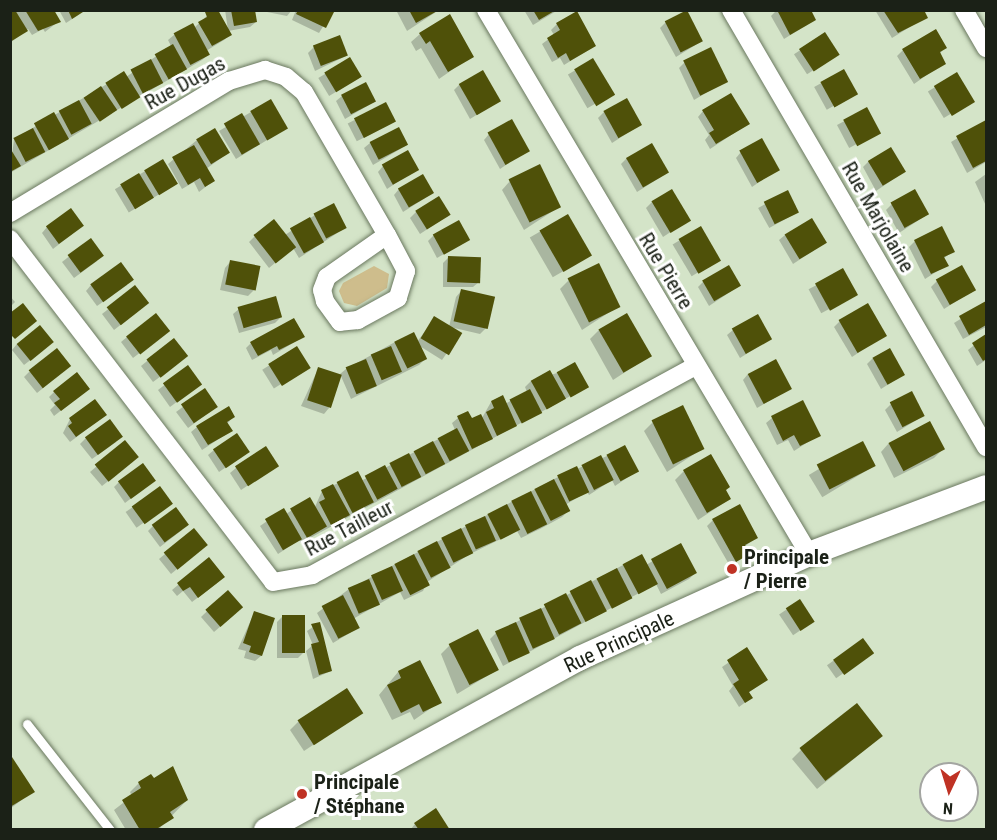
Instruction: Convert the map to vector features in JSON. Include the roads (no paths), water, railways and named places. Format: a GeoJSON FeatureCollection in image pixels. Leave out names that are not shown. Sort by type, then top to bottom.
{"type":"FeatureCollection","features":[{"type":"Feature","properties":{"kind":"street","name":"Rue Pierre"},"geometry":{"type":"LineString","coordinates":[[486,10],[809,554]]}},
{"type":"Feature","properties":{"kind":"street","name":"Rue Marjolaine"},"geometry":{"type":"LineString","coordinates":[[731,10],[987,447]]}},
{"type":"Feature","properties":{"kind":"street"},"geometry":{"type":"LineString","coordinates":[[964,10],[987,48]]}},
{"type":"Feature","properties":{"kind":"street","name":"Rue Dugas"},"geometry":{"type":"LineString","coordinates":[[10,213],[229,81],[265,70],[286,77],[304,92],[387,235],[406,271],[398,298],[358,320],[340,322],[325,301],[322,290],[327,277],[387,235]]}},
{"type":"Feature","properties":{"kind":"street","name":"Rue Tailleur"},"geometry":{"type":"LineString","coordinates":[[10,239],[273,582],[312,575],[696,366]]}},
{"type":"Feature","properties":{"kind":"street","name":"Rue Principale"},"geometry":{"type":"LineString","coordinates":[[266,830],[580,658],[809,554],[987,487]]}},
{"type":"Feature","properties":{"kind":"lane"},"geometry":{"type":"LineString","coordinates":[[27,724],[110,830]]}},
{"type":"Feature","properties":{"kind":"place","name":"Principale / Pierre"},"geometry":{"type":"Point","coordinates":[732,569]}},
{"type":"Feature","properties":{"kind":"place","name":"Principale / Stéphane"},"geometry":{"type":"Point","coordinates":[302,794]}}]}
